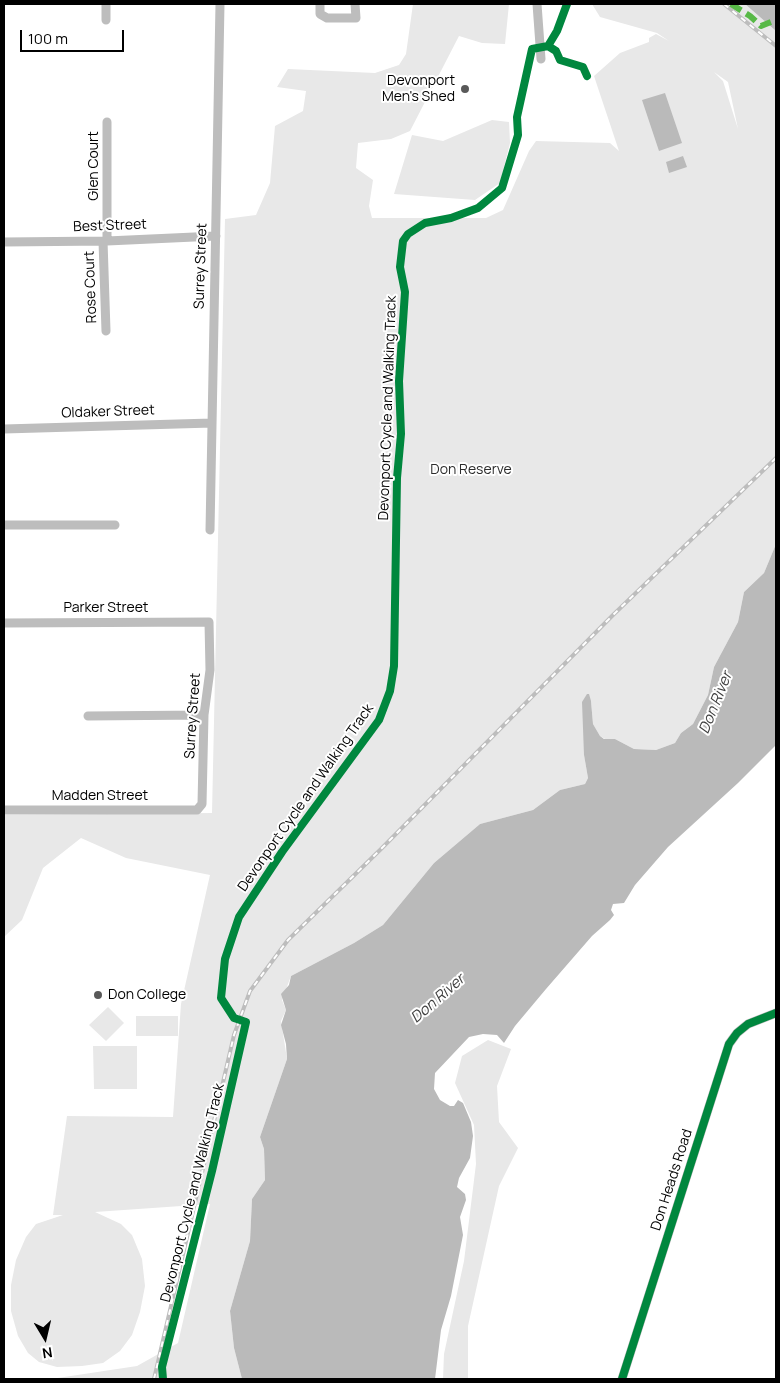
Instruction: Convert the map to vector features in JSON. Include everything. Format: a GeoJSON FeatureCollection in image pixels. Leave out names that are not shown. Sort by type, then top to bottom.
{"type":"FeatureCollection","features":[{"type":"Feature","properties":{"kind":"street"},"geometry":{"type":"LineString","coordinates":[[106,4],[106,20]]}},
{"type":"Feature","properties":{"kind":"street","name":"Surrey Street"},"geometry":{"type":"LineString","coordinates":[[210,530],[220,4]]}},
{"type":"Feature","properties":{"kind":"street"},"geometry":{"type":"LineString","coordinates":[[320,4],[320,14],[327,18],[356,18],[355,4]]}},
{"type":"Feature","properties":{"kind":"street"},"geometry":{"type":"LineString","coordinates":[[537,4],[540,60]]}},
{"type":"Feature","properties":{"kind":"street","name":"Glen Court"},"geometry":{"type":"LineString","coordinates":[[105,241],[107,122]]}},
{"type":"Feature","properties":{"kind":"street","name":"Best Street"},"geometry":{"type":"LineString","coordinates":[[4,242],[105,241],[216,236]]}},
{"type":"Feature","properties":{"kind":"street","name":"Rose Court"},"geometry":{"type":"LineString","coordinates":[[105,241],[106,331]]}},
{"type":"Feature","properties":{"kind":"street","name":"Oldaker Street"},"geometry":{"type":"LineString","coordinates":[[4,429],[212,423]]}},
{"type":"Feature","properties":{"kind":"street"},"geometry":{"type":"LineString","coordinates":[[4,525],[115,525]]}},
{"type":"Feature","properties":{"kind":"street","name":"Parker Street"},"geometry":{"type":"LineString","coordinates":[[4,622],[209,622]]}},
{"type":"Feature","properties":{"kind":"street","name":"Surrey Street"},"geometry":{"type":"LineString","coordinates":[[197,810],[202,804],[204,715],[210,670],[209,622]]}},
{"type":"Feature","properties":{"kind":"street"},"geometry":{"type":"LineString","coordinates":[[88,716],[204,715]]}},
{"type":"Feature","properties":{"kind":"street","name":"Madden Street"},"geometry":{"type":"LineString","coordinates":[[4,810],[197,810]]}},
{"type":"Feature","properties":{"kind":"street","name":"Don Heads Road"},"geometry":{"type":"LineString","coordinates":[[622,1379],[730,1044],[748,1024],[776,1013]]}},
{"type":"Feature","properties":{"kind":"green space","name":"Don Reserve"},"geometry":{"type":"Polygon","coordinates":[[[413,4],[509,4],[505,44],[482,43],[459,36],[410,131],[391,139],[358,143],[356,168],[373,180],[369,206],[372,218],[486,218],[503,210],[529,151],[536,141],[610,143],[619,151],[594,76],[620,53],[649,42],[649,38],[656,34],[669,41],[657,33],[600,17],[592,4],[745,4],[776,31],[776,544],[764,573],[744,592],[738,622],[714,667],[708,695],[693,724],[681,733],[675,743],[656,750],[634,749],[615,739],[605,739],[600,736],[593,724],[591,701],[584,755],[588,778],[585,784],[560,790],[533,810],[480,824],[434,863],[383,925],[354,943],[291,976],[282,1000],[286,1010],[281,1021],[287,1059],[260,1137],[264,1149],[265,1180],[252,1199],[250,1241],[230,1311],[234,1348],[242,1379],[51,1379],[137,1366],[178,1343],[210,1204],[95,1212],[121,1224],[132,1235],[142,1259],[145,1286],[140,1312],[132,1335],[120,1351],[103,1363],[57,1367],[39,1362],[28,1353],[18,1336],[11,1311],[11,1285],[16,1260],[26,1237],[36,1224],[63,1215],[53,1215],[67,1116],[173,1117],[181,1004],[210,875],[126,858],[81,838],[43,868],[22,920],[4,937],[4,815],[212,813],[225,219],[256,215],[270,183],[275,126],[303,111],[306,91],[277,87],[288,69],[375,73],[399,65],[406,54],[413,4]],[[714,72],[723,81],[738,129],[728,82],[714,72]]]}},
{"type":"Feature","properties":{"kind":"green space"},"geometry":{"type":"Polygon","coordinates":[[[492,120],[509,122],[510,143],[500,183],[475,200],[394,194],[412,135],[443,141],[492,120]]]}},
{"type":"Feature","properties":{"kind":"green space"},"geometry":{"type":"Polygon","coordinates":[[[108,1007],[124,1023],[106,1041],[89,1025],[108,1007]]]}},
{"type":"Feature","properties":{"kind":"green space"},"geometry":{"type":"Polygon","coordinates":[[[136,1016],[178,1016],[178,1036],[136,1036],[136,1016]]]}},
{"type":"Feature","properties":{"kind":"green space"},"geometry":{"type":"Polygon","coordinates":[[[488,1040],[511,1049],[497,1086],[499,1122],[518,1148],[499,1186],[468,1326],[468,1379],[443,1379],[444,1354],[464,1261],[476,1164],[474,1125],[455,1083],[462,1056],[488,1040]]]}},
{"type":"Feature","properties":{"kind":"green space"},"geometry":{"type":"Polygon","coordinates":[[[93,1046],[137,1046],[137,1089],[94,1089],[93,1046]]]}},
{"type":"Feature","properties":{"kind":"water"},"geometry":{"type":"Polygon","coordinates":[[[745,4],[776,4],[776,31],[745,4]]]}},
{"type":"Feature","properties":{"kind":"water"},"geometry":{"type":"Polygon","coordinates":[[[665,93],[682,143],[659,151],[642,100],[665,93]]]}},
{"type":"Feature","properties":{"kind":"water"},"geometry":{"type":"Polygon","coordinates":[[[683,156],[687,167],[669,173],[666,162],[683,156]]]}},
{"type":"Feature","properties":{"kind":"water","name":"Don River"},"geometry":{"type":"Polygon","coordinates":[[[776,544],[776,745],[738,783],[668,847],[635,885],[624,903],[613,904],[611,910],[614,915],[592,936],[546,989],[515,1026],[504,1043],[497,1035],[483,1034],[469,1037],[435,1073],[434,1089],[440,1100],[450,1106],[454,1106],[458,1100],[463,1103],[471,1122],[473,1136],[470,1158],[459,1178],[457,1187],[465,1194],[466,1200],[460,1217],[463,1235],[451,1296],[441,1330],[435,1379],[242,1379],[234,1348],[230,1311],[250,1241],[252,1199],[265,1180],[264,1149],[260,1137],[287,1059],[286,1044],[281,1025],[286,1010],[281,994],[289,985],[291,976],[354,943],[383,925],[434,863],[480,824],[533,810],[560,790],[585,784],[588,778],[584,755],[582,702],[587,694],[589,694],[591,701],[593,724],[604,739],[615,739],[634,749],[656,750],[675,743],[681,733],[693,724],[708,695],[714,667],[738,622],[744,592],[764,573],[776,544]]]}},
{"type":"Feature","properties":{"kind":"railway"},"geometry":{"type":"LineString","coordinates":[[724,4],[776,46]]}},
{"type":"Feature","properties":{"kind":"railway"},"geometry":{"type":"LineString","coordinates":[[154,1379],[234,1035],[250,991],[288,940],[613,615],[776,458]]}},
{"type":"Feature","properties":{"kind":"marked path"},"geometry":{"type":"LineString","coordinates":[[731,4],[750,16],[761,26],[776,20]]}},
{"type":"Feature","properties":{"kind":"cycle path"},"geometry":{"type":"LineString","coordinates":[[567,4],[557,31],[548,46],[556,51],[560,60],[583,67],[587,76]]}},
{"type":"Feature","properties":{"kind":"cycle path","name":"Devonport Cycle and Walking Track"},"geometry":{"type":"LineString","coordinates":[[163,1379],[162,1367],[212,1171],[246,1022],[234,1018],[221,998],[225,959],[239,917],[282,852],[379,720],[390,691],[394,666],[397,478],[401,434],[399,381],[405,292],[400,267],[403,241],[408,234],[425,223],[451,218],[478,208],[502,188],[518,135],[517,117],[532,49],[548,46]]}},
{"type":"Feature","properties":{"kind":"cycle path"},"geometry":{"type":"LineString","coordinates":[[622,1379],[729,1044],[737,1033],[748,1024],[776,1013]]}},
{"type":"Feature","properties":{"kind":"place","name":"Devonport Men's Shed"},"geometry":{"type":"Point","coordinates":[465,89]}},
{"type":"Feature","properties":{"kind":"place","name":"Don College"},"geometry":{"type":"Point","coordinates":[98,995]}}]}
